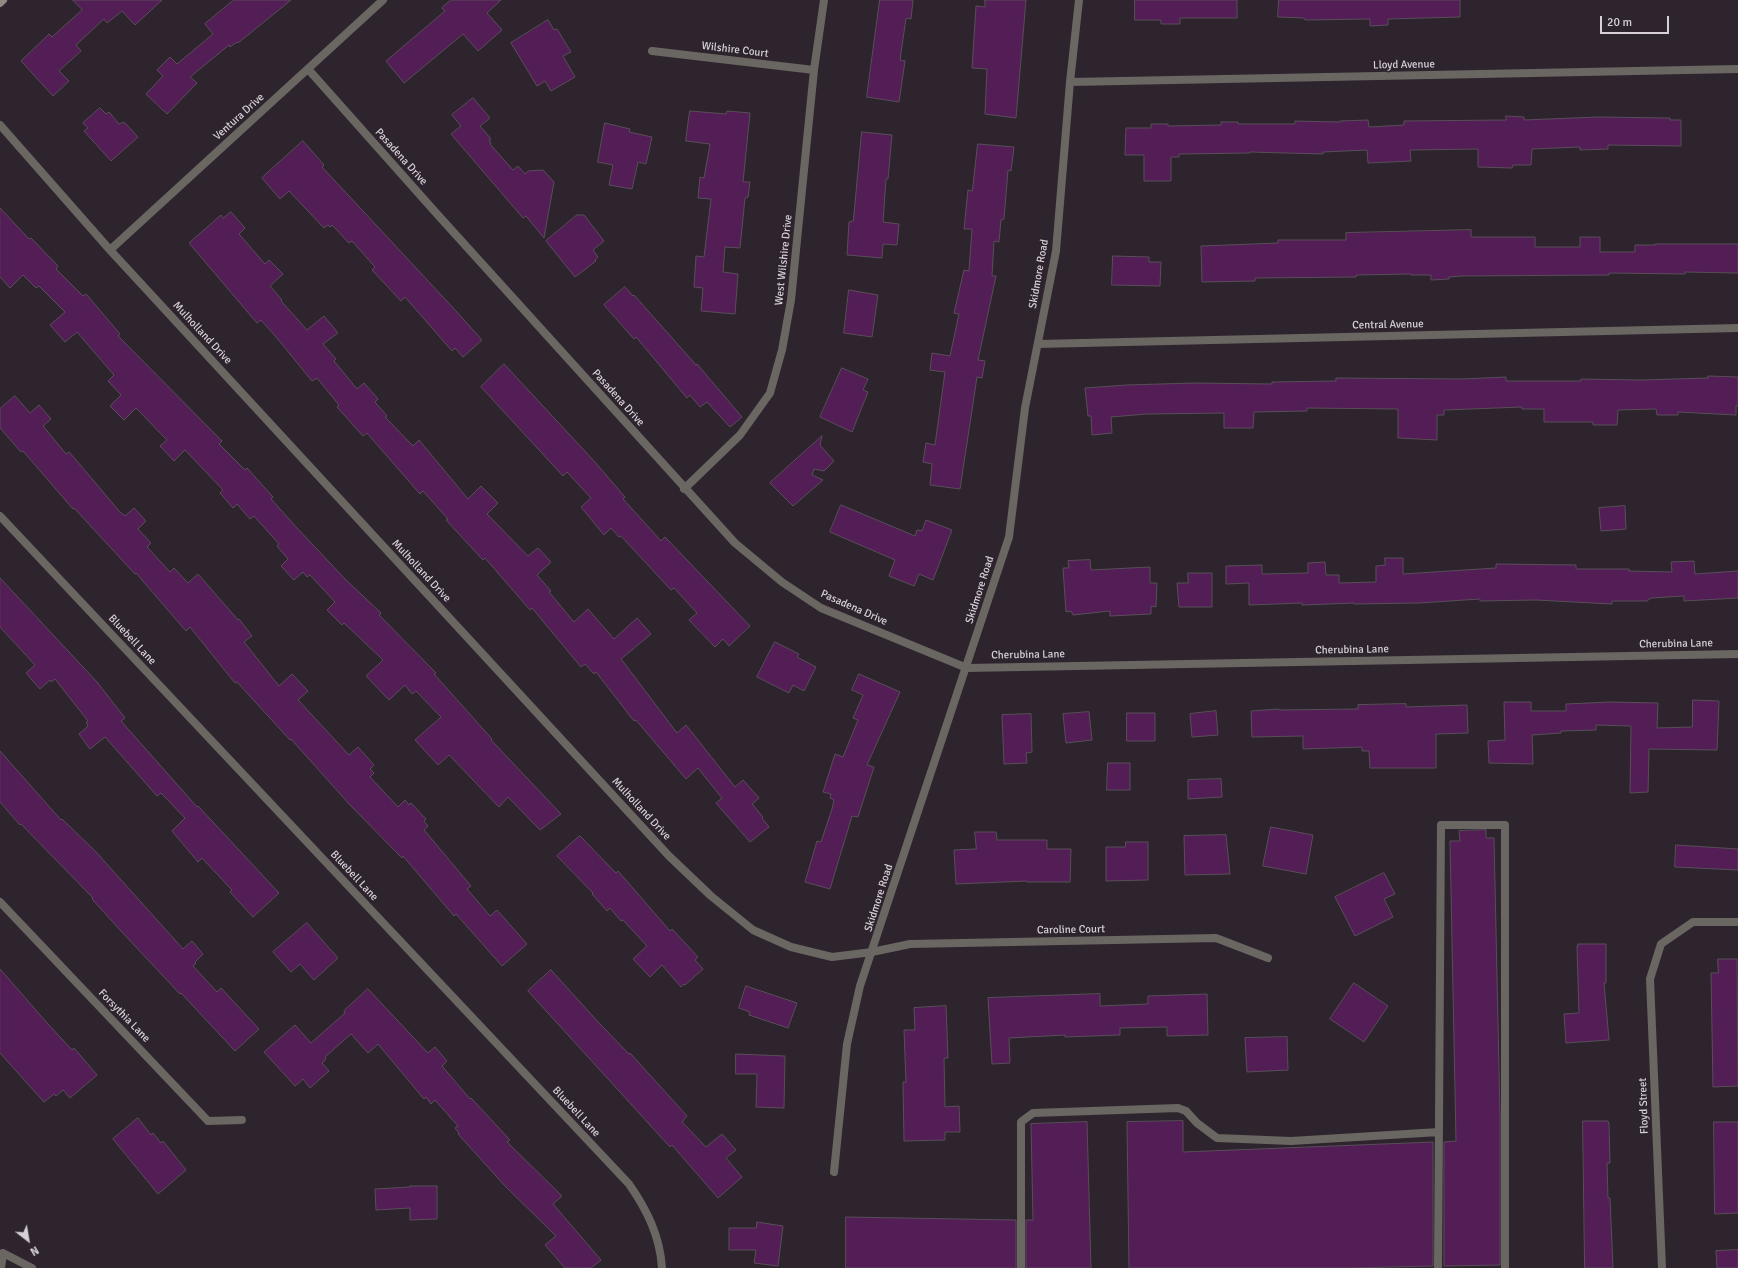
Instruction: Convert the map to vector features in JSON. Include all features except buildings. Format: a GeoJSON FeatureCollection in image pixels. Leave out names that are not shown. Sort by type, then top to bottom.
{"type":"FeatureCollection","features":[{"type":"Feature","properties":{"kind":"street"},"geometry":{"type":"LineString","coordinates":[[0,3],[3,0]]}},
{"type":"Feature","properties":{"kind":"street","name":"Ventura Drive"},"geometry":{"type":"LineString","coordinates":[[110,250],[382,0]]}},
{"type":"Feature","properties":{"kind":"street","name":"West Wilshire Drive"},"geometry":{"type":"LineString","coordinates":[[684,489],[740,435],[770,393],[782,350],[792,300],[814,70],[824,0]]}},
{"type":"Feature","properties":{"kind":"street","name":"Skidmore Road"},"geometry":{"type":"LineString","coordinates":[[834,1172],[847,1044],[860,986],[967,668],[1009,537],[1025,408],[1056,251],[1070,82],[1079,0]]}},
{"type":"Feature","properties":{"kind":"street","name":"Wilshire Court"},"geometry":{"type":"LineString","coordinates":[[652,51],[814,70]]}},
{"type":"Feature","properties":{"kind":"street","name":"Pasadena Drive"},"geometry":{"type":"LineString","coordinates":[[308,69],[684,489],[735,543],[782,582],[821,608],[967,668]]}},
{"type":"Feature","properties":{"kind":"street","name":"Lloyd Avenue"},"geometry":{"type":"LineString","coordinates":[[1070,82],[1738,69]]}},
{"type":"Feature","properties":{"kind":"street","name":"Mulholland Drive"},"geometry":{"type":"LineString","coordinates":[[0,125],[110,250],[664,850],[711,896],[753,930],[791,947],[832,957],[872,952]]}},
{"type":"Feature","properties":{"kind":"street","name":"Central Avenue"},"geometry":{"type":"LineString","coordinates":[[1038,344],[1738,328]]}},
{"type":"Feature","properties":{"kind":"street","name":"Bluebell Lane"},"geometry":{"type":"LineString","coordinates":[[0,516],[629,1184],[650,1218],[661,1253],[662,1268]]}},
{"type":"Feature","properties":{"kind":"street","name":"Cherubina Lane"},"geometry":{"type":"LineString","coordinates":[[967,668],[1738,654]]}},
{"type":"Feature","properties":{"kind":"street"},"geometry":{"type":"LineString","coordinates":[[1438,1268],[1441,825],[1505,825],[1505,1268]]}},
{"type":"Feature","properties":{"kind":"street","name":"Forsythia Lane"},"geometry":{"type":"LineString","coordinates":[[0,902],[208,1121],[242,1120]]}},
{"type":"Feature","properties":{"kind":"street","name":"Floyd Street"},"geometry":{"type":"LineString","coordinates":[[1662,1268],[1650,979],[1661,944],[1693,922],[1738,922]]}},
{"type":"Feature","properties":{"kind":"street","name":"Caroline Court"},"geometry":{"type":"LineString","coordinates":[[872,952],[910,944],[1216,938],[1268,958]]}},
{"type":"Feature","properties":{"kind":"street"},"geometry":{"type":"LineString","coordinates":[[1021,1268],[1021,1122],[1034,1113],[1178,1108],[1186,1111],[1197,1123],[1217,1138],[1291,1141],[1439,1132]]}},
{"type":"Feature","properties":{"kind":"street"},"geometry":{"type":"LineString","coordinates":[[1,1268],[3,1253],[32,1268]]}}]}
